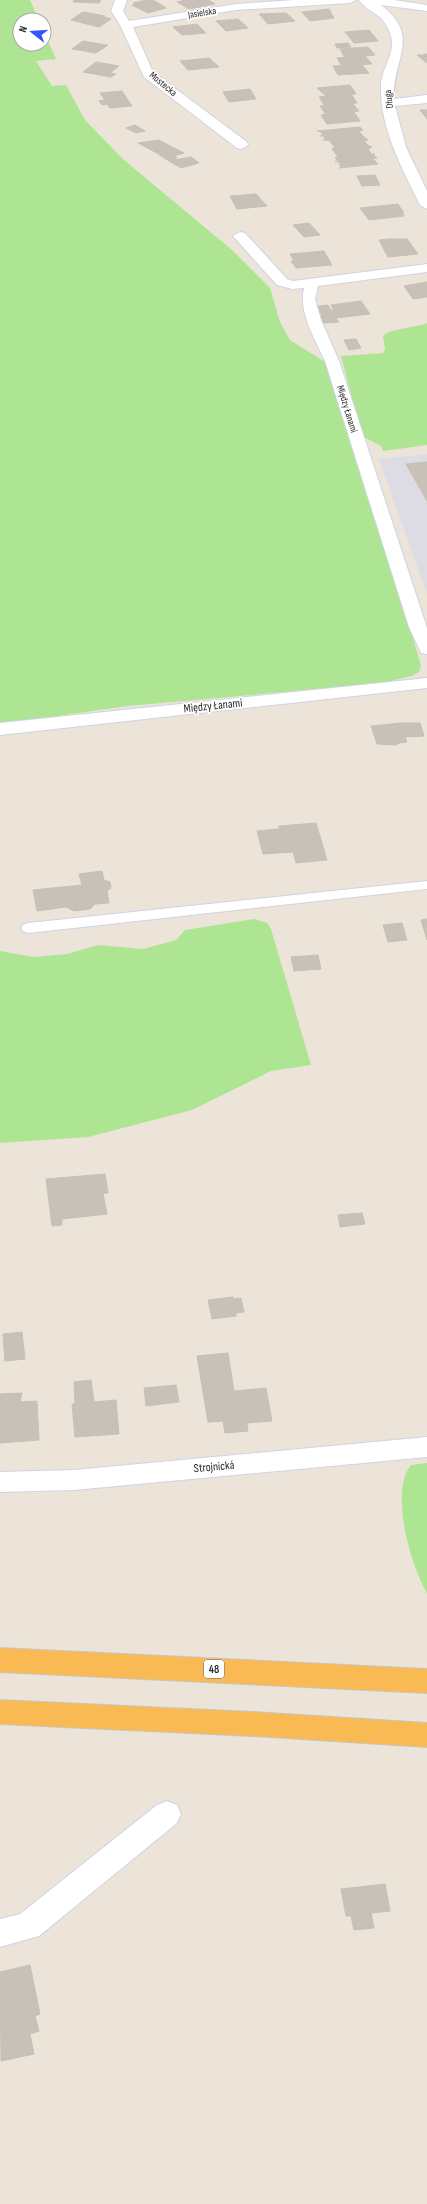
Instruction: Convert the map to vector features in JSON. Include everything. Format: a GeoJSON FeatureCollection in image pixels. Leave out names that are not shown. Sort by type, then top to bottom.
{"type":"FeatureCollection","features":[{"type":"Feature","properties":{"kind":"highway","name":"48"},"geometry":{"type":"LineString","coordinates":[[0,1660],[427,1681]]}},
{"type":"Feature","properties":{"kind":"highway"},"geometry":{"type":"LineString","coordinates":[[0,1712],[253,1724],[427,1735]]}},
{"type":"Feature","properties":{"kind":"street","name":"Mostecka"},"geometry":{"type":"LineString","coordinates":[[121,0],[117,11],[126,25],[148,74],[242,145]]}},
{"type":"Feature","properties":{"kind":"street","name":"Jasielska"},"geometry":{"type":"LineString","coordinates":[[126,25],[236,7],[350,0]]}},
{"type":"Feature","properties":{"kind":"street","name":"Długa"},"geometry":{"type":"LineString","coordinates":[[366,0],[386,13],[398,37],[395,57],[387,84],[389,103],[397,143],[427,205]]}},
{"type":"Feature","properties":{"kind":"street"},"geometry":{"type":"LineString","coordinates":[[369,0],[427,8]]}},
{"type":"Feature","properties":{"kind":"street"},"geometry":{"type":"LineString","coordinates":[[389,103],[427,99]]}},
{"type":"Feature","properties":{"kind":"street"},"geometry":{"type":"LineString","coordinates":[[240,236],[282,282],[292,285],[427,268]]}},
{"type":"Feature","properties":{"kind":"street","name":"Między Łanami"},"geometry":{"type":"LineString","coordinates":[[312,282],[308,299],[314,320],[332,361],[422,626],[427,649]]}},
{"type":"Feature","properties":{"kind":"street","name":"Między Łanami"},"geometry":{"type":"LineString","coordinates":[[0,730],[427,683]]}},
{"type":"Feature","properties":{"kind":"street","name":"Strojnická"},"geometry":{"type":"LineString","coordinates":[[0,1482],[74,1480],[427,1447]]}},
{"type":"Feature","properties":{"kind":"street"},"geometry":{"type":"LineString","coordinates":[[0,1933],[28,1926],[167,1814]]}},
{"type":"Feature","properties":{"kind":"lane"},"geometry":{"type":"LineString","coordinates":[[28,928],[427,885]]}},
{"type":"Feature","properties":{"kind":"shaded area"},"geometry":{"type":"Polygon","coordinates":[[[427,454],[427,594],[379,459],[427,454]]]}},
{"type":"Feature","properties":{"kind":"green space"},"geometry":{"type":"Polygon","coordinates":[[[0,0],[30,0],[35,12],[12,12],[12,52],[52,52],[52,50],[56,59],[36,61],[52,86],[66,85],[85,120],[124,160],[232,250],[270,288],[280,322],[290,340],[325,362],[365,491],[408,620],[421,666],[419,672],[412,676],[382,683],[128,706],[0,724],[0,0]]]}},
{"type":"Feature","properties":{"kind":"green space"},"geometry":{"type":"Polygon","coordinates":[[[427,323],[427,445],[383,451],[381,446],[362,436],[341,356],[383,353],[385,349],[383,336],[387,333],[427,323]]]}},
{"type":"Feature","properties":{"kind":"green space"},"geometry":{"type":"Polygon","coordinates":[[[254,919],[267,923],[271,929],[311,1065],[271,1071],[192,1110],[88,1137],[0,1143],[0,951],[34,957],[67,954],[98,945],[143,949],[176,940],[185,930],[254,919]]]}},
{"type":"Feature","properties":{"kind":"green space"},"geometry":{"type":"Polygon","coordinates":[[[427,1463],[427,1593],[409,1548],[402,1510],[402,1492],[405,1477],[411,1465],[427,1463]]]}},
{"type":"Feature","properties":{"kind":"building"},"geometry":{"type":"Polygon","coordinates":[[[74,0],[101,0],[99,3],[73,2],[74,0]]]}},
{"type":"Feature","properties":{"kind":"building"},"geometry":{"type":"Polygon","coordinates":[[[147,0],[155,1],[166,8],[148,13],[132,5],[139,4],[133,3],[147,0]]]}},
{"type":"Feature","properties":{"kind":"building"},"geometry":{"type":"Polygon","coordinates":[[[185,0],[208,0],[215,4],[189,9],[177,2],[185,0]]]}},
{"type":"Feature","properties":{"kind":"building"},"geometry":{"type":"Polygon","coordinates":[[[329,9],[334,18],[310,21],[302,12],[329,9]]]}},
{"type":"Feature","properties":{"kind":"building"},"geometry":{"type":"Polygon","coordinates":[[[83,12],[105,16],[104,17],[111,19],[99,27],[71,20],[83,12]]]}},
{"type":"Feature","properties":{"kind":"building"},"geometry":{"type":"Polygon","coordinates":[[[286,13],[295,21],[268,24],[259,14],[286,13]]]}},
{"type":"Feature","properties":{"kind":"building"},"geometry":{"type":"Polygon","coordinates":[[[238,19],[248,28],[226,31],[216,21],[238,19]]]}},
{"type":"Feature","properties":{"kind":"building"},"geometry":{"type":"Polygon","coordinates":[[[197,24],[206,33],[182,35],[173,27],[197,24]]]}},
{"type":"Feature","properties":{"kind":"building"},"geometry":{"type":"Polygon","coordinates":[[[369,30],[378,41],[354,43],[345,32],[369,30]]]}},
{"type":"Feature","properties":{"kind":"building"},"geometry":{"type":"Polygon","coordinates":[[[83,41],[108,45],[96,53],[72,49],[83,41]]]}},
{"type":"Feature","properties":{"kind":"building"},"geometry":{"type":"Polygon","coordinates":[[[348,43],[351,47],[337,48],[335,44],[348,43]]]}},
{"type":"Feature","properties":{"kind":"building"},"geometry":{"type":"Polygon","coordinates":[[[368,47],[375,55],[345,58],[340,49],[368,47]]]}},
{"type":"Feature","properties":{"kind":"building"},"geometry":{"type":"Polygon","coordinates":[[[427,54],[427,63],[417,55],[422,55],[427,54]]]}},
{"type":"Feature","properties":{"kind":"building"},"geometry":{"type":"Polygon","coordinates":[[[365,56],[372,64],[342,66],[337,58],[365,56]]]}},
{"type":"Feature","properties":{"kind":"building"},"geometry":{"type":"Polygon","coordinates":[[[209,58],[219,67],[188,70],[180,61],[209,58]]]}},
{"type":"Feature","properties":{"kind":"building"},"geometry":{"type":"Polygon","coordinates":[[[96,62],[119,66],[110,73],[116,74],[111,77],[83,72],[96,62]]]}},
{"type":"Feature","properties":{"kind":"building"},"geometry":{"type":"Polygon","coordinates":[[[362,65],[369,73],[338,75],[333,66],[362,65]]]}},
{"type":"Feature","properties":{"kind":"building"},"geometry":{"type":"Polygon","coordinates":[[[350,85],[356,94],[326,96],[317,88],[350,85]]]}},
{"type":"Feature","properties":{"kind":"building"},"geometry":{"type":"Polygon","coordinates":[[[250,89],[256,99],[229,102],[223,92],[250,89]]]}},
{"type":"Feature","properties":{"kind":"building"},"geometry":{"type":"Polygon","coordinates":[[[122,91],[132,106],[110,108],[107,104],[102,105],[99,101],[105,100],[100,93],[122,91]]]}},
{"type":"Feature","properties":{"kind":"building"},"geometry":{"type":"Polygon","coordinates":[[[351,94],[357,103],[325,106],[319,97],[351,94]]]}},
{"type":"Feature","properties":{"kind":"building"},"geometry":{"type":"Polygon","coordinates":[[[352,103],[359,111],[326,115],[320,106],[352,103]]]}},
{"type":"Feature","properties":{"kind":"building"},"geometry":{"type":"Polygon","coordinates":[[[420,110],[427,110],[427,119],[420,110]]]}},
{"type":"Feature","properties":{"kind":"building"},"geometry":{"type":"Polygon","coordinates":[[[354,112],[360,121],[327,124],[321,115],[354,112]]]}},
{"type":"Feature","properties":{"kind":"building"},"geometry":{"type":"Polygon","coordinates":[[[135,125],[145,131],[136,133],[126,128],[135,125]]]}},
{"type":"Feature","properties":{"kind":"building"},"geometry":{"type":"Polygon","coordinates":[[[360,127],[363,130],[359,131],[363,136],[326,140],[323,136],[320,136],[323,135],[320,131],[317,131],[360,127]]]}},
{"type":"Feature","properties":{"kind":"building"},"geometry":{"type":"Polygon","coordinates":[[[363,136],[368,140],[364,140],[367,145],[332,149],[335,148],[329,140],[323,140],[363,136]]]}},
{"type":"Feature","properties":{"kind":"building"},"geometry":{"type":"Polygon","coordinates":[[[159,140],[172,147],[155,152],[138,143],[159,140]]]}},
{"type":"Feature","properties":{"kind":"building"},"geometry":{"type":"Polygon","coordinates":[[[367,145],[372,147],[368,149],[372,155],[335,158],[338,157],[332,149],[367,145]]]}},
{"type":"Feature","properties":{"kind":"building"},"geometry":{"type":"Polygon","coordinates":[[[172,147],[184,153],[174,156],[177,158],[169,161],[155,152],[172,147]]]}},
{"type":"Feature","properties":{"kind":"building"},"geometry":{"type":"Polygon","coordinates":[[[375,154],[373,155],[377,158],[372,158],[378,164],[339,168],[341,167],[335,158],[375,154]]]}},
{"type":"Feature","properties":{"kind":"building"},"geometry":{"type":"Polygon","coordinates":[[[191,157],[199,163],[181,168],[169,161],[191,157]]]}},
{"type":"Feature","properties":{"kind":"building"},"geometry":{"type":"Polygon","coordinates":[[[375,175],[380,185],[362,186],[357,176],[375,175]]]}},
{"type":"Feature","properties":{"kind":"building"},"geometry":{"type":"Polygon","coordinates":[[[256,194],[267,206],[237,209],[230,196],[256,194]]]}},
{"type":"Feature","properties":{"kind":"building"},"geometry":{"type":"Polygon","coordinates":[[[398,204],[404,213],[402,213],[404,216],[369,220],[360,208],[398,204]]]}},
{"type":"Feature","properties":{"kind":"building"},"geometry":{"type":"Polygon","coordinates":[[[309,223],[320,235],[304,237],[293,225],[309,223]]]}},
{"type":"Feature","properties":{"kind":"building"},"geometry":{"type":"Polygon","coordinates":[[[407,239],[418,254],[388,257],[379,240],[407,239]]]}},
{"type":"Feature","properties":{"kind":"building"},"geometry":{"type":"Polygon","coordinates":[[[324,251],[332,265],[296,268],[291,261],[294,261],[290,254],[324,251]]]}},
{"type":"Feature","properties":{"kind":"building"},"geometry":{"type":"Polygon","coordinates":[[[427,282],[427,297],[413,299],[404,286],[427,282]]]}},
{"type":"Feature","properties":{"kind":"building"},"geometry":{"type":"Polygon","coordinates":[[[361,301],[370,314],[336,318],[339,322],[323,323],[318,316],[322,315],[320,312],[317,313],[313,307],[328,305],[331,310],[334,310],[331,305],[361,301]]]}},
{"type":"Feature","properties":{"kind":"building"},"geometry":{"type":"Polygon","coordinates":[[[356,339],[361,348],[349,350],[344,340],[356,339]]]}},
{"type":"Feature","properties":{"kind":"building"},"geometry":{"type":"Polygon","coordinates":[[[427,462],[427,501],[406,464],[427,462]]]}},
{"type":"Feature","properties":{"kind":"building"},"geometry":{"type":"Polygon","coordinates":[[[420,723],[424,736],[405,737],[407,742],[396,745],[377,744],[371,726],[420,723]]]}},
{"type":"Feature","properties":{"kind":"building"},"geometry":{"type":"Polygon","coordinates":[[[316,823],[327,860],[296,863],[293,852],[263,854],[257,831],[279,829],[279,826],[316,823]]]}},
{"type":"Feature","properties":{"kind":"building"},"geometry":{"type":"Polygon","coordinates":[[[102,871],[104,880],[110,882],[111,888],[107,891],[109,903],[95,904],[90,909],[74,911],[66,907],[37,911],[33,890],[82,885],[79,874],[102,871]]]}},
{"type":"Feature","properties":{"kind":"building"},"geometry":{"type":"Polygon","coordinates":[[[427,919],[427,940],[421,920],[427,919]]]}},
{"type":"Feature","properties":{"kind":"building"},"geometry":{"type":"Polygon","coordinates":[[[402,923],[407,940],[388,942],[383,925],[402,923]]]}},
{"type":"Feature","properties":{"kind":"building"},"geometry":{"type":"Polygon","coordinates":[[[318,955],[321,969],[294,971],[291,957],[318,955]]]}},
{"type":"Feature","properties":{"kind":"building"},"geometry":{"type":"Polygon","coordinates":[[[105,1174],[108,1193],[103,1193],[107,1214],[62,1219],[62,1225],[52,1226],[46,1179],[105,1174]]]}},
{"type":"Feature","properties":{"kind":"building"},"geometry":{"type":"Polygon","coordinates":[[[362,1213],[365,1224],[340,1227],[338,1215],[362,1213]]]}},
{"type":"Feature","properties":{"kind":"building"},"geometry":{"type":"Polygon","coordinates":[[[233,1297],[233,1299],[241,1298],[244,1312],[236,1313],[236,1316],[212,1319],[208,1300],[233,1297]]]}},
{"type":"Feature","properties":{"kind":"building"},"geometry":{"type":"Polygon","coordinates":[[[22,1332],[25,1359],[5,1361],[3,1334],[22,1332]]]}},
{"type":"Feature","properties":{"kind":"building"},"geometry":{"type":"Polygon","coordinates":[[[228,1353],[234,1391],[266,1388],[272,1421],[247,1423],[248,1431],[225,1433],[223,1421],[208,1422],[197,1356],[228,1353]]]}},
{"type":"Feature","properties":{"kind":"building"},"geometry":{"type":"Polygon","coordinates":[[[91,1380],[94,1402],[116,1400],[119,1434],[75,1437],[72,1404],[75,1404],[74,1382],[91,1380]]]}},
{"type":"Feature","properties":{"kind":"building"},"geometry":{"type":"Polygon","coordinates":[[[176,1385],[179,1402],[146,1406],[144,1388],[176,1385]]]}},
{"type":"Feature","properties":{"kind":"building"},"geometry":{"type":"Polygon","coordinates":[[[22,1393],[20,1402],[37,1401],[39,1440],[0,1443],[0,1394],[22,1393]]]}},
{"type":"Feature","properties":{"kind":"building"},"geometry":{"type":"Polygon","coordinates":[[[385,1884],[390,1911],[371,1913],[374,1928],[354,1930],[351,1916],[346,1916],[341,1889],[385,1884]]]}},
{"type":"Feature","properties":{"kind":"building"},"geometry":{"type":"Polygon","coordinates":[[[30,1965],[40,2014],[35,2016],[39,2031],[30,2034],[34,2054],[1,2061],[0,1972],[30,1965]]]}}]}
